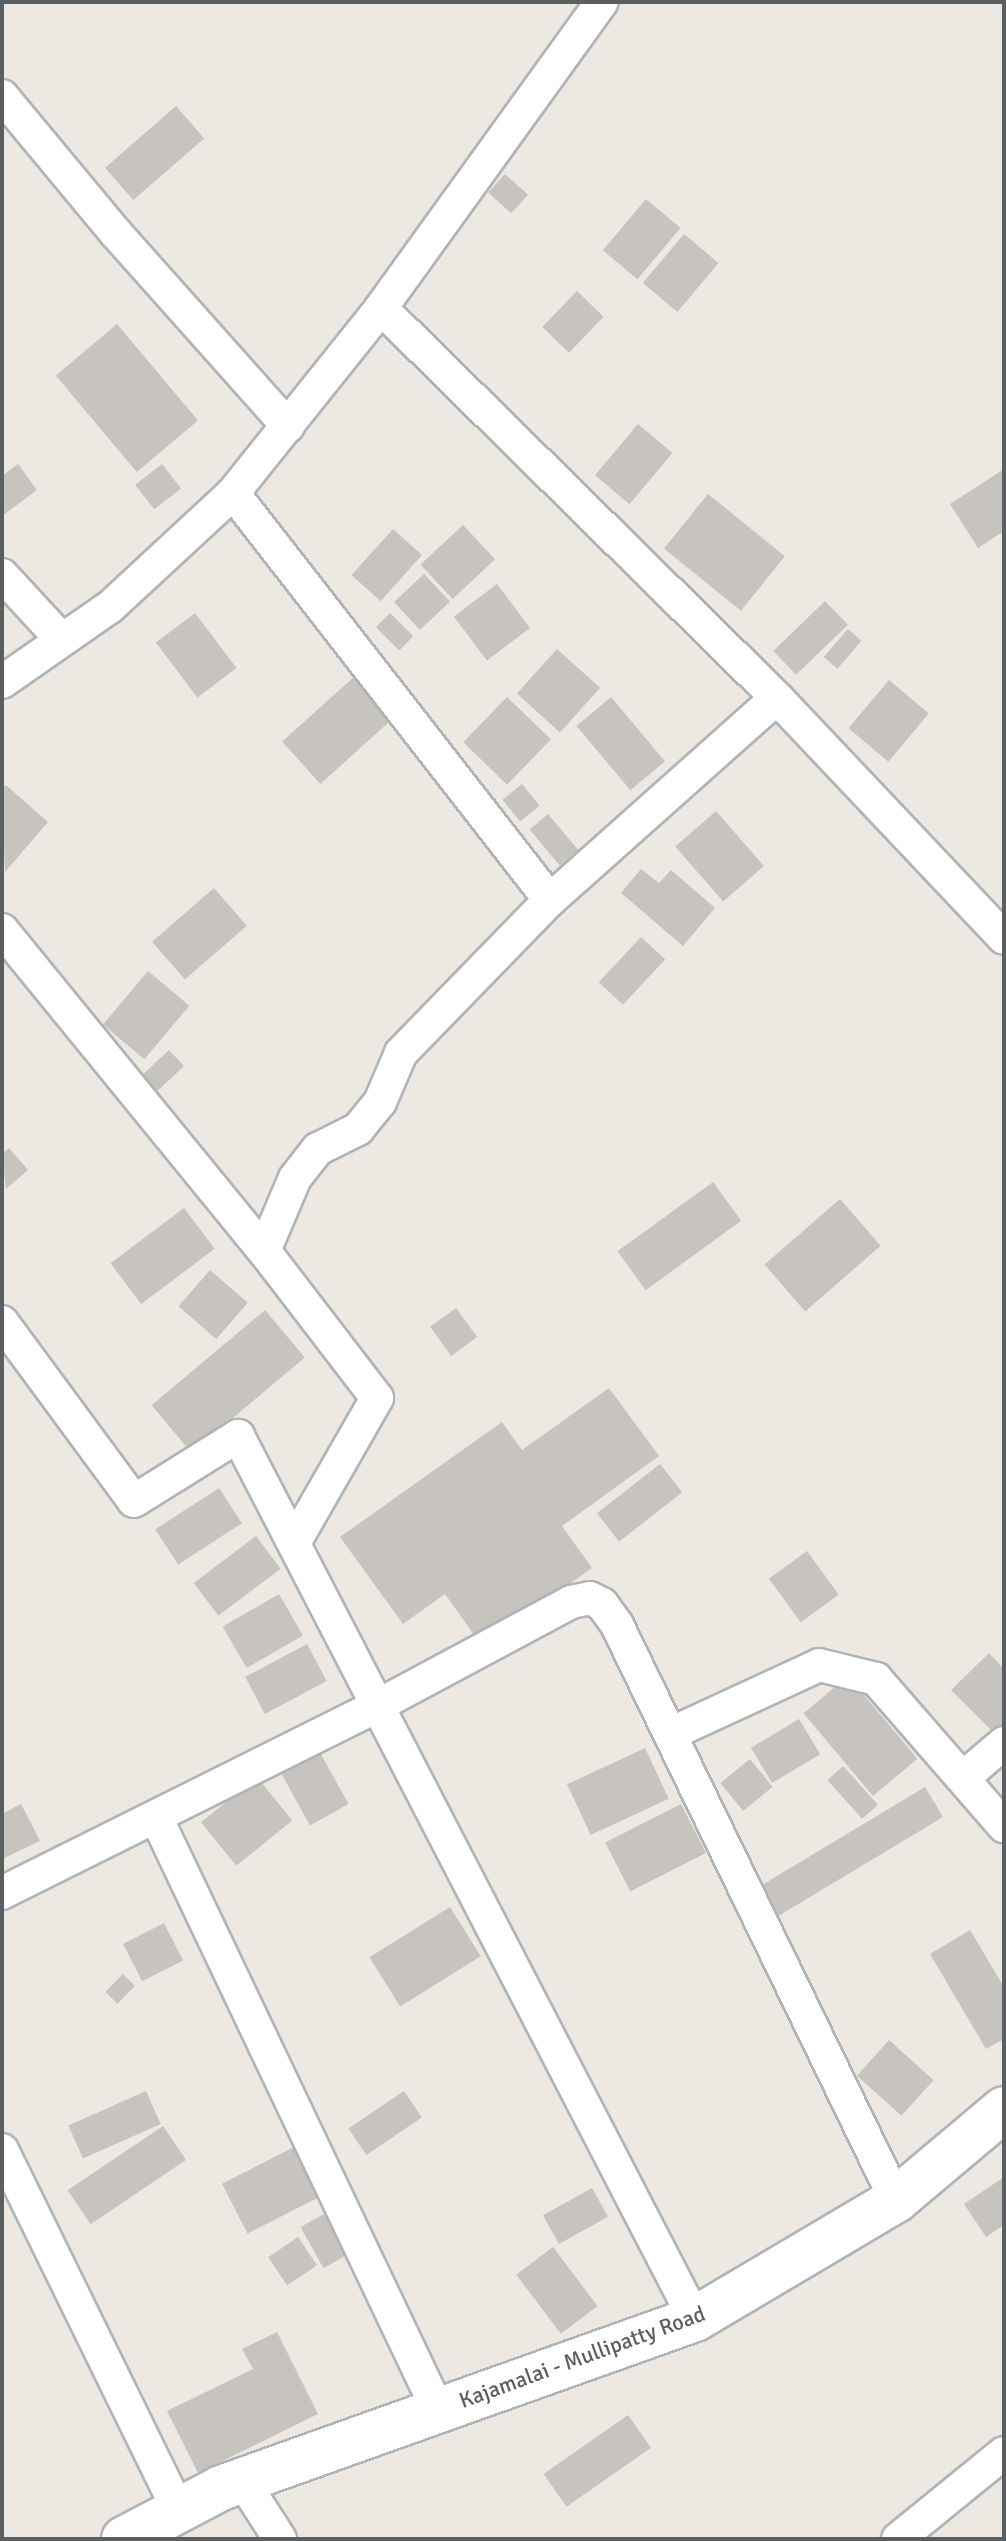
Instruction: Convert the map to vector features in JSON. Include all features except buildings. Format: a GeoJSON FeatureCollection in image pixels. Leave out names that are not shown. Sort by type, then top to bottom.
{"type":"FeatureCollection","features":[{"type":"Feature","properties":{"kind":"main road","name":"Kajamalai - Mullipatty Road"},"geometry":{"type":"LineString","coordinates":[[124,2539],[242,2480],[695,2319],[896,2200],[1004,2109]]}},
{"type":"Feature","properties":{"kind":"street"},"geometry":{"type":"LineString","coordinates":[[2,682],[110,607],[233,493],[381,308],[602,2]]}},
{"type":"Feature","properties":{"kind":"street"},"geometry":{"type":"LineString","coordinates":[[2,96],[115,232],[288,426]]}},
{"type":"Feature","properties":{"kind":"street"},"geometry":{"type":"LineString","coordinates":[[381,308],[777,698],[1004,938]]}},
{"type":"Feature","properties":{"kind":"street"},"geometry":{"type":"LineString","coordinates":[[233,493],[550,900]]}},
{"type":"Feature","properties":{"kind":"street"},"geometry":{"type":"LineString","coordinates":[[2,575],[62,640]]}},
{"type":"Feature","properties":{"kind":"street"},"geometry":{"type":"LineString","coordinates":[[264,1251],[295,1178],[318,1149],[358,1129],[380,1102],[401,1053],[550,900],[777,698]]}},
{"type":"Feature","properties":{"kind":"street"},"geometry":{"type":"LineString","coordinates":[[2,930],[264,1251],[377,1398],[294,1543]]}},
{"type":"Feature","properties":{"kind":"street"},"geometry":{"type":"LineString","coordinates":[[2,1322],[134,1501],[238,1436],[695,2319]]}},
{"type":"Feature","properties":{"kind":"street"},"geometry":{"type":"LineString","coordinates":[[2,1893],[377,1706],[571,1602],[590,1598],[602,1604],[617,1625],[896,2200]]}},
{"type":"Feature","properties":{"kind":"street"},"geometry":{"type":"LineString","coordinates":[[670,1734],[819,1665],[876,1679],[1004,1826]]}},
{"type":"Feature","properties":{"kind":"street"},"geometry":{"type":"LineString","coordinates":[[963,1778],[1004,1743]]}},
{"type":"Feature","properties":{"kind":"street"},"geometry":{"type":"LineString","coordinates":[[156,1817],[438,2410]]}},
{"type":"Feature","properties":{"kind":"street"},"geometry":{"type":"LineString","coordinates":[[2,2150],[178,2510]]}},
{"type":"Feature","properties":{"kind":"street"},"geometry":{"type":"LineString","coordinates":[[898,2539],[1004,2453]]}},
{"type":"Feature","properties":{"kind":"street"},"geometry":{"type":"LineString","coordinates":[[242,2480],[280,2539]]}}]}
